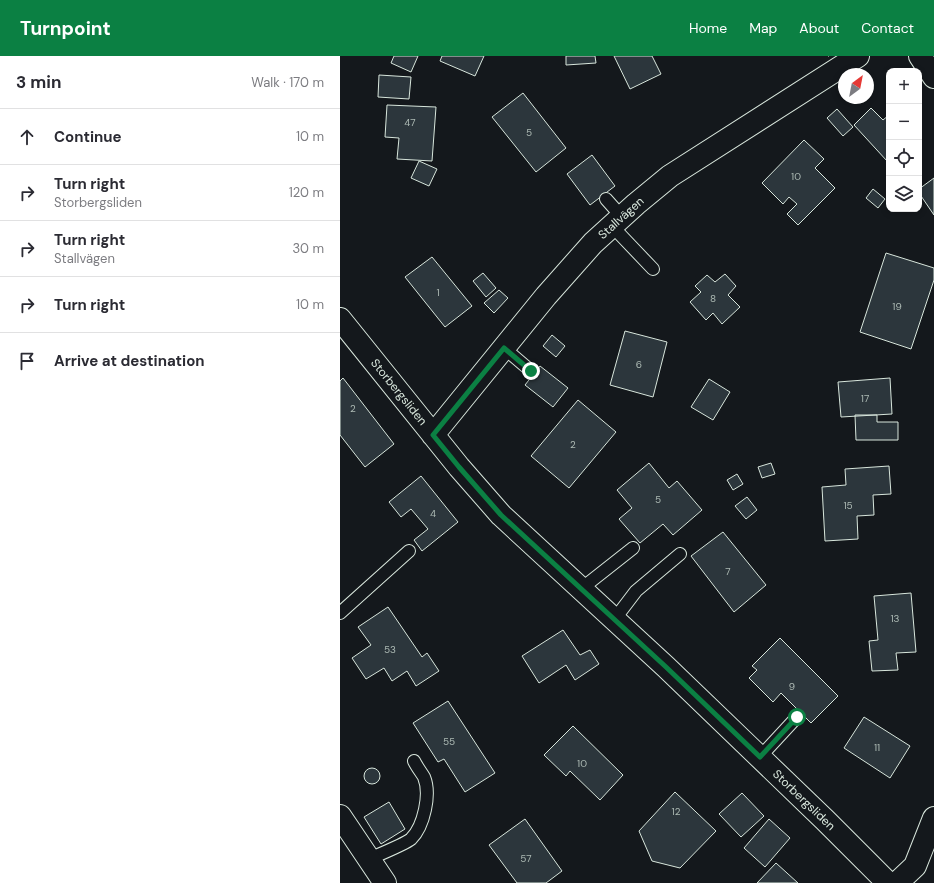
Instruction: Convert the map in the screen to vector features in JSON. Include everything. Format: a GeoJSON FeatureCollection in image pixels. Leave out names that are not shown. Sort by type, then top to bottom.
{"type":"FeatureCollection","features":[{"type":"Feature","properties":{"kind":"street","name":"Stallvägen"},"geometry":{"type":"LineString","coordinates":[[433,435],[546,296],[582,255],[617,221],[670,176],[858,56]]}},
{"type":"Feature","properties":{"kind":"street"},"geometry":{"type":"LineString","coordinates":[[920,56],[934,77]]}},
{"type":"Feature","properties":{"kind":"street","name":"Storbergsliden"},"geometry":{"type":"LineString","coordinates":[[340,319],[459,467],[501,515],[666,667],[888,883]]}},
{"type":"Feature","properties":{"kind":"street"},"geometry":{"type":"LineString","coordinates":[[340,816],[385,883]]}},
{"type":"Feature","properties":{"kind":"street"},"geometry":{"type":"LineString","coordinates":[[897,883],[915,866],[934,818]]}},
{"type":"Feature","properties":{"kind":"lane"},"geometry":{"type":"LineString","coordinates":[[606,199],[617,221],[653,269]]}},
{"type":"Feature","properties":{"kind":"lane"},"geometry":{"type":"LineString","coordinates":[[504,348],[531,371]]}},
{"type":"Feature","properties":{"kind":"lane"},"geometry":{"type":"LineString","coordinates":[[580,589],[633,548]]}},
{"type":"Feature","properties":{"kind":"lane"},"geometry":{"type":"LineString","coordinates":[[340,613],[409,552]]}},
{"type":"Feature","properties":{"kind":"lane"},"geometry":{"type":"LineString","coordinates":[[614,620],[636,591],[680,554]]}},
{"type":"Feature","properties":{"kind":"lane"},"geometry":{"type":"LineString","coordinates":[[760,757],[797,717]]}},
{"type":"Feature","properties":{"kind":"lane"},"geometry":{"type":"LineString","coordinates":[[369,859],[410,839],[421,824],[426,806],[426,789],[424,778],[414,761]]}},
{"type":"Feature","properties":{"kind":"building"},"geometry":{"type":"Polygon","coordinates":[[[394,56],[418,56],[411,72],[391,63],[394,56]]]}},
{"type":"Feature","properties":{"kind":"building"},"geometry":{"type":"Polygon","coordinates":[[[442,56],[484,56],[475,76],[440,61],[442,56]]]}},
{"type":"Feature","properties":{"kind":"building"},"geometry":{"type":"Polygon","coordinates":[[[566,56],[595,56],[596,63],[566,65],[566,56]]]}},
{"type":"Feature","properties":{"kind":"building"},"geometry":{"type":"Polygon","coordinates":[[[614,56],[652,56],[661,74],[630,89],[614,56]]]}},
{"type":"Feature","properties":{"kind":"building"},"geometry":{"type":"Polygon","coordinates":[[[379,75],[411,77],[409,99],[378,97],[379,75]]]}},
{"type":"Feature","properties":{"kind":"building"},"geometry":{"type":"Polygon","coordinates":[[[523,93],[566,148],[536,172],[492,117],[523,93]]]}},
{"type":"Feature","properties":{"kind":"building"},"geometry":{"type":"Polygon","coordinates":[[[387,105],[436,107],[432,161],[397,159],[399,138],[385,137],[387,105]]]}},
{"type":"Feature","properties":{"kind":"building"},"geometry":{"type":"Polygon","coordinates":[[[871,108],[883,120],[886,118],[886,160],[854,125],[871,108]]]}},
{"type":"Feature","properties":{"kind":"building"},"geometry":{"type":"Polygon","coordinates":[[[837,109],[853,127],[843,136],[827,118],[837,109]]]}},
{"type":"Feature","properties":{"kind":"building"},"geometry":{"type":"Polygon","coordinates":[[[804,140],[824,159],[815,168],[835,188],[798,225],[787,214],[797,204],[789,197],[783,204],[762,183],[804,140]]]}},
{"type":"Feature","properties":{"kind":"building"},"geometry":{"type":"Polygon","coordinates":[[[592,155],[615,186],[590,205],[567,174],[592,155]]]}},
{"type":"Feature","properties":{"kind":"building"},"geometry":{"type":"Polygon","coordinates":[[[419,161],[437,169],[429,186],[411,178],[419,161]]]}},
{"type":"Feature","properties":{"kind":"building"},"geometry":{"type":"Polygon","coordinates":[[[934,178],[934,215],[922,197],[922,187],[934,178]]]}},
{"type":"Feature","properties":{"kind":"building"},"geometry":{"type":"Polygon","coordinates":[[[873,189],[885,199],[878,208],[866,198],[873,189]]]}},
{"type":"Feature","properties":{"kind":"building"},"geometry":{"type":"Polygon","coordinates":[[[886,253],[934,268],[934,280],[911,349],[860,332],[886,253]]]}},
{"type":"Feature","properties":{"kind":"building"},"geometry":{"type":"Polygon","coordinates":[[[432,257],[472,306],[445,327],[405,277],[432,257]]]}},
{"type":"Feature","properties":{"kind":"building"},"geometry":{"type":"Polygon","coordinates":[[[483,273],[496,288],[486,297],[473,281],[483,273]]]}},
{"type":"Feature","properties":{"kind":"building"},"geometry":{"type":"Polygon","coordinates":[[[725,274],[736,286],[728,295],[740,307],[722,324],[713,313],[706,320],[690,302],[701,292],[695,286],[707,275],[715,282],[725,274]]]}},
{"type":"Feature","properties":{"kind":"building"},"geometry":{"type":"Polygon","coordinates":[[[499,290],[508,298],[494,313],[484,303],[499,290]]]}},
{"type":"Feature","properties":{"kind":"building"},"geometry":{"type":"Polygon","coordinates":[[[625,331],[667,342],[653,397],[610,385],[625,331]]]}},
{"type":"Feature","properties":{"kind":"building"},"geometry":{"type":"Polygon","coordinates":[[[552,335],[565,346],[556,357],[543,346],[552,335]]]}},
{"type":"Feature","properties":{"kind":"building"},"geometry":{"type":"Polygon","coordinates":[[[540,366],[568,388],[553,407],[525,385],[540,366]]]}},
{"type":"Feature","properties":{"kind":"building"},"geometry":{"type":"Polygon","coordinates":[[[343,378],[394,444],[365,467],[340,435],[340,381],[343,378]]]}},
{"type":"Feature","properties":{"kind":"building"},"geometry":{"type":"Polygon","coordinates":[[[890,378],[892,414],[841,417],[838,382],[890,378]]]}},
{"type":"Feature","properties":{"kind":"building"},"geometry":{"type":"Polygon","coordinates":[[[709,379],[730,392],[713,420],[691,407],[709,379]]]}},
{"type":"Feature","properties":{"kind":"building"},"geometry":{"type":"Polygon","coordinates":[[[578,400],[616,432],[569,488],[531,456],[578,400]]]}},
{"type":"Feature","properties":{"kind":"building"},"geometry":{"type":"Polygon","coordinates":[[[855,415],[877,415],[877,422],[898,422],[898,440],[856,440],[855,415]]]}},
{"type":"Feature","properties":{"kind":"building"},"geometry":{"type":"Polygon","coordinates":[[[649,463],[669,488],[677,481],[702,510],[673,535],[663,524],[640,543],[619,519],[632,508],[617,490],[649,463]]]}},
{"type":"Feature","properties":{"kind":"building"},"geometry":{"type":"Polygon","coordinates":[[[771,463],[775,474],[762,478],[758,467],[771,463]]]}},
{"type":"Feature","properties":{"kind":"building"},"geometry":{"type":"Polygon","coordinates":[[[889,466],[891,494],[873,495],[874,515],[857,516],[858,539],[825,541],[822,487],[846,485],[845,469],[889,466]]]}},
{"type":"Feature","properties":{"kind":"building"},"geometry":{"type":"Polygon","coordinates":[[[737,474],[743,484],[733,490],[727,480],[737,474]]]}},
{"type":"Feature","properties":{"kind":"building"},"geometry":{"type":"Polygon","coordinates":[[[421,476],[458,522],[422,551],[414,540],[428,529],[411,509],[401,517],[389,502],[421,476]]]}},
{"type":"Feature","properties":{"kind":"building"},"geometry":{"type":"Polygon","coordinates":[[[747,497],[757,510],[746,519],[735,506],[747,497]]]}},
{"type":"Feature","properties":{"kind":"building"},"geometry":{"type":"Polygon","coordinates":[[[723,532],[766,585],[734,612],[691,556],[723,532]]]}},
{"type":"Feature","properties":{"kind":"building"},"geometry":{"type":"Polygon","coordinates":[[[911,593],[916,652],[896,653],[898,670],[872,671],[869,641],[878,640],[874,596],[911,593]]]}},
{"type":"Feature","properties":{"kind":"building"},"geometry":{"type":"Polygon","coordinates":[[[388,607],[422,657],[427,653],[439,671],[416,686],[407,671],[392,681],[384,668],[366,679],[352,658],[371,645],[358,627],[388,607]]]}},
{"type":"Feature","properties":{"kind":"building"},"geometry":{"type":"Polygon","coordinates":[[[563,630],[580,655],[590,650],[599,664],[575,680],[566,665],[539,683],[522,656],[563,630]]]}},
{"type":"Feature","properties":{"kind":"building"},"geometry":{"type":"Polygon","coordinates":[[[780,638],[838,696],[811,723],[781,693],[773,702],[749,678],[757,670],[752,666],[780,638]]]}},
{"type":"Feature","properties":{"kind":"building"},"geometry":{"type":"Polygon","coordinates":[[[448,701],[495,773],[465,792],[444,759],[438,762],[413,723],[448,701]]]}},
{"type":"Feature","properties":{"kind":"building"},"geometry":{"type":"Polygon","coordinates":[[[864,717],[910,746],[890,778],[844,748],[864,717]]]}},
{"type":"Feature","properties":{"kind":"building"},"geometry":{"type":"Polygon","coordinates":[[[573,726],[623,775],[600,800],[570,771],[566,776],[544,755],[573,726]]]}},
{"type":"Feature","properties":{"kind":"building"},"geometry":{"type":"Polygon","coordinates":[[[372,768],[378,770],[380,776],[378,782],[372,784],[366,782],[364,776],[366,770],[372,768]]]}},
{"type":"Feature","properties":{"kind":"building"},"geometry":{"type":"Polygon","coordinates":[[[675,792],[716,831],[680,868],[652,861],[639,831],[675,792]]]}},
{"type":"Feature","properties":{"kind":"building"},"geometry":{"type":"Polygon","coordinates":[[[742,793],[764,816],[741,837],[719,814],[742,793]]]}},
{"type":"Feature","properties":{"kind":"building"},"geometry":{"type":"Polygon","coordinates":[[[389,802],[405,829],[381,844],[364,817],[389,802]]]}},
{"type":"Feature","properties":{"kind":"building"},"geometry":{"type":"Polygon","coordinates":[[[525,819],[562,871],[546,883],[517,883],[489,845],[525,819]]]}},
{"type":"Feature","properties":{"kind":"building"},"geometry":{"type":"Polygon","coordinates":[[[769,819],[790,838],[765,867],[744,848],[769,819]]]}},
{"type":"Feature","properties":{"kind":"building"},"geometry":{"type":"Polygon","coordinates":[[[776,863],[798,883],[757,883],[776,863]]]}},
{"type":"Feature","properties":{"kind":"route"},"geometry":{"type":"LineString","coordinates":[[531,371],[504,348],[433,435],[501,515],[666,667],[760,757],[797,717]]}}]}
